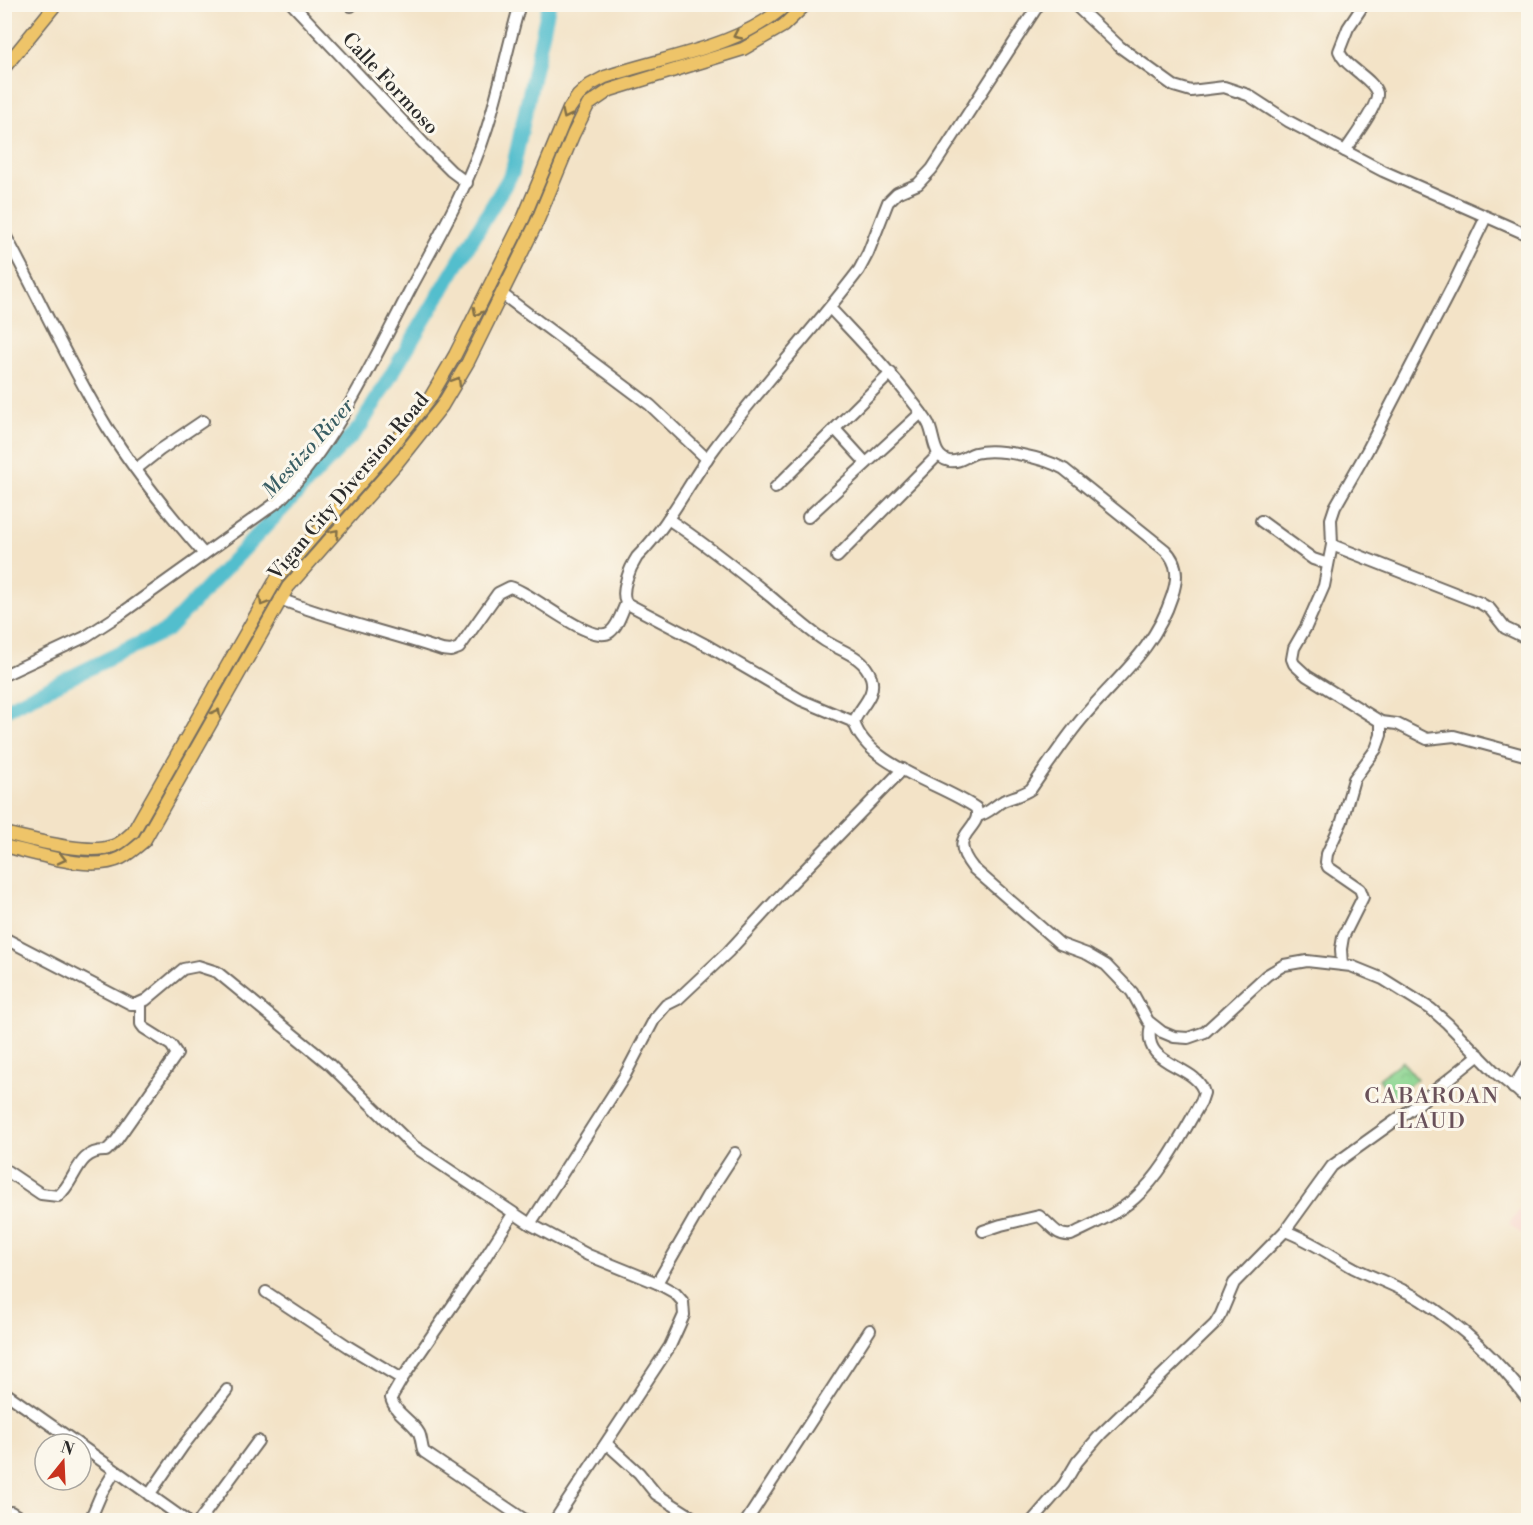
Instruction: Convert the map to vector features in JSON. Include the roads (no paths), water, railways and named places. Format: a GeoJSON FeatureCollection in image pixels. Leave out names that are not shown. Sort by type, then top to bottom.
{"type":"FeatureCollection","features":[{"type":"Feature","properties":{"kind":"main road"},"geometry":{"type":"LineString","coordinates":[[4,68],[56,4]]}},
{"type":"Feature","properties":{"kind":"main road","name":"Vigan City Diversion Road"},"geometry":{"type":"LineString","coordinates":[[4,833],[79,849],[102,849],[114,846],[133,832],[277,578],[385,455],[430,398],[455,356],[496,275],[524,217],[560,129],[578,96],[590,85],[604,77],[737,37],[787,4]]}},
{"type":"Feature","properties":{"kind":"main road","name":"Vigan City Diversion Road"},"geometry":{"type":"LineString","coordinates":[[4,846],[77,862],[103,862],[120,859],[144,841],[288,587],[396,464],[442,406],[468,362],[537,222],[581,116],[588,105],[610,90],[743,49],[783,26],[806,4]]}},
{"type":"Feature","properties":{"kind":"main road"},"geometry":{"type":"LineString","coordinates":[[496,275],[508,280]]}},
{"type":"Feature","properties":{"kind":"main road"},"geometry":{"type":"LineString","coordinates":[[194,725],[206,732]]}},
{"type":"Feature","properties":{"kind":"street","name":"Calle Formoso"},"geometry":{"type":"LineString","coordinates":[[292,4],[424,144],[451,171],[467,183]]}},
{"type":"Feature","properties":{"kind":"street"},"geometry":{"type":"LineString","coordinates":[[4,675],[85,637],[122,613],[280,500],[312,460],[369,372],[467,183],[487,127],[520,4]]}},
{"type":"Feature","properties":{"kind":"street"},"geometry":{"type":"LineString","coordinates":[[1039,4],[932,169],[918,184],[897,194],[888,202],[864,261],[830,308],[759,392],[707,459],[668,519],[633,563],[624,598],[626,603],[708,646],[801,700],[854,722],[871,749],[879,755],[973,806],[977,810],[977,816],[963,838],[961,846],[973,868],[1060,944],[1094,957],[1117,975],[1132,992],[1151,1025],[1174,1037],[1197,1036],[1217,1022],[1277,968],[1301,961],[1359,968],[1383,979],[1431,1009],[1521,1093]]}},
{"type":"Feature","properties":{"kind":"street"},"geometry":{"type":"LineString","coordinates":[[1074,4],[1120,47],[1174,86],[1191,91],[1224,87],[1248,95],[1288,121],[1383,171],[1528,235]]}},
{"type":"Feature","properties":{"kind":"street"},"geometry":{"type":"LineString","coordinates":[[1345,151],[1374,106],[1377,94],[1367,79],[1342,59],[1339,51],[1348,28],[1364,4]]}},
{"type":"Feature","properties":{"kind":"street"},"geometry":{"type":"LineString","coordinates":[[1486,217],[1372,441],[1335,507],[1331,519],[1332,545],[1324,586],[1294,648],[1292,659],[1306,676],[1381,722],[1397,724],[1427,739],[1451,736],[1528,756]]}},
{"type":"Feature","properties":{"kind":"street"},"geometry":{"type":"LineString","coordinates":[[4,233],[81,382],[107,427],[174,520],[204,554]]}},
{"type":"Feature","properties":{"kind":"street"},"geometry":{"type":"LineString","coordinates":[[502,294],[650,405],[707,459]]}},
{"type":"Feature","properties":{"kind":"street"},"geometry":{"type":"LineString","coordinates":[[830,308],[891,373],[921,413],[929,424],[939,455],[953,461],[978,453],[1006,453],[1059,465],[1165,550],[1175,563],[1177,571],[1174,592],[1167,612],[1144,652],[1081,720],[1030,789],[1001,802],[984,815],[977,816]]}},
{"type":"Feature","properties":{"kind":"street"},"geometry":{"type":"LineString","coordinates":[[775,488],[891,373]]}},
{"type":"Feature","properties":{"kind":"street"},"geometry":{"type":"LineString","coordinates":[[808,517],[921,413]]}},
{"type":"Feature","properties":{"kind":"street"},"geometry":{"type":"LineString","coordinates":[[136,469],[203,421]]}},
{"type":"Feature","properties":{"kind":"street"},"geometry":{"type":"LineString","coordinates":[[835,429],[866,463]]}},
{"type":"Feature","properties":{"kind":"street"},"geometry":{"type":"LineString","coordinates":[[837,557],[939,455]]}},
{"type":"Feature","properties":{"kind":"street"},"geometry":{"type":"LineString","coordinates":[[668,519],[742,573],[813,633],[847,652],[864,665],[872,680],[872,689],[854,722]]}},
{"type":"Feature","properties":{"kind":"street"},"geometry":{"type":"LineString","coordinates":[[1261,521],[1313,559],[1329,564]]}},
{"type":"Feature","properties":{"kind":"street"},"geometry":{"type":"LineString","coordinates":[[1332,545],[1480,603],[1490,609],[1504,628],[1528,639]]}},
{"type":"Feature","properties":{"kind":"street"},"geometry":{"type":"LineString","coordinates":[[280,599],[310,611],[452,651],[459,648],[498,593],[505,588],[516,589],[526,594],[592,633],[606,634],[611,631],[626,603]]}},
{"type":"Feature","properties":{"kind":"street"},"geometry":{"type":"LineString","coordinates":[[1342,965],[1343,937],[1363,897],[1360,889],[1328,867],[1326,859],[1342,821],[1354,779],[1379,741],[1381,722]]}},
{"type":"Feature","properties":{"kind":"street"},"geometry":{"type":"LineString","coordinates":[[530,1224],[624,1077],[655,1018],[666,1005],[678,999],[728,952],[788,887],[903,770]]}},
{"type":"Feature","properties":{"kind":"street"},"geometry":{"type":"LineString","coordinates":[[4,938],[131,1004],[141,1003],[183,969],[198,966],[217,972],[329,1064],[412,1145],[530,1224],[588,1255],[657,1283],[680,1297],[683,1302],[684,1315],[670,1346],[555,1521]]}},
{"type":"Feature","properties":{"kind":"street"},"geometry":{"type":"LineString","coordinates":[[4,1169],[41,1194],[58,1196],[64,1191],[87,1156],[97,1150],[110,1149],[177,1054],[171,1045],[141,1024],[141,1003]]}},
{"type":"Feature","properties":{"kind":"street"},"geometry":{"type":"LineString","coordinates":[[983,1231],[1001,1224],[1039,1216],[1058,1233],[1071,1234],[1120,1209],[1143,1190],[1168,1157],[1204,1093],[1197,1081],[1159,1056],[1149,1039],[1151,1025]]}},
{"type":"Feature","properties":{"kind":"street"},"geometry":{"type":"LineString","coordinates":[[1033,1521],[1101,1434],[1215,1324],[1234,1283],[1285,1230],[1332,1166],[1413,1108],[1479,1055]]}},
{"type":"Feature","properties":{"kind":"street"},"geometry":{"type":"LineString","coordinates":[[1521,1093],[1528,1064]]}},
{"type":"Feature","properties":{"kind":"street"},"geometry":{"type":"LineString","coordinates":[[1521,1093],[1528,1084]]}},
{"type":"Feature","properties":{"kind":"street"},"geometry":{"type":"LineString","coordinates":[[657,1283],[707,1196],[735,1153]]}},
{"type":"Feature","properties":{"kind":"street"},"geometry":{"type":"LineString","coordinates":[[513,1214],[392,1394],[392,1402],[419,1433],[424,1452],[525,1521]]}},
{"type":"Feature","properties":{"kind":"street"},"geometry":{"type":"LineString","coordinates":[[1285,1230],[1313,1242],[1349,1265],[1404,1290],[1429,1305],[1484,1347],[1508,1373],[1528,1400]]}},
{"type":"Feature","properties":{"kind":"street"},"geometry":{"type":"LineString","coordinates":[[266,1292],[402,1379]]}},
{"type":"Feature","properties":{"kind":"street"},"geometry":{"type":"LineString","coordinates":[[747,1521],[870,1330]]}},
{"type":"Feature","properties":{"kind":"street"},"geometry":{"type":"LineString","coordinates":[[149,1495],[183,1446],[228,1390]]}},
{"type":"Feature","properties":{"kind":"street"},"geometry":{"type":"LineString","coordinates":[[4,1392],[61,1432]]}},
{"type":"Feature","properties":{"kind":"street"},"geometry":{"type":"LineString","coordinates":[[200,1521],[258,1441]]}},
{"type":"Feature","properties":{"kind":"street"},"geometry":{"type":"LineString","coordinates":[[607,1444],[639,1473],[656,1494],[697,1521]]}},
{"type":"Feature","properties":{"kind":"street"},"geometry":{"type":"LineString","coordinates":[[93,1455],[185,1521]]}},
{"type":"Feature","properties":{"kind":"street"},"geometry":{"type":"LineString","coordinates":[[90,1521],[102,1492],[115,1471]]}},
{"type":"Feature","properties":{"kind":"street"},"geometry":{"type":"LineString","coordinates":[[11,1512],[24,1521]]}},
{"type":"Feature","properties":{"kind":"waterway","name":"Mestizo River"},"geometry":{"type":"LineString","coordinates":[[4,710],[167,630],[360,427],[512,173],[549,4]]}},
{"type":"Feature","properties":{"kind":"district","name":"CABAROAN LAUD"},"geometry":{"type":"Point","coordinates":[1432,1108]}}]}
